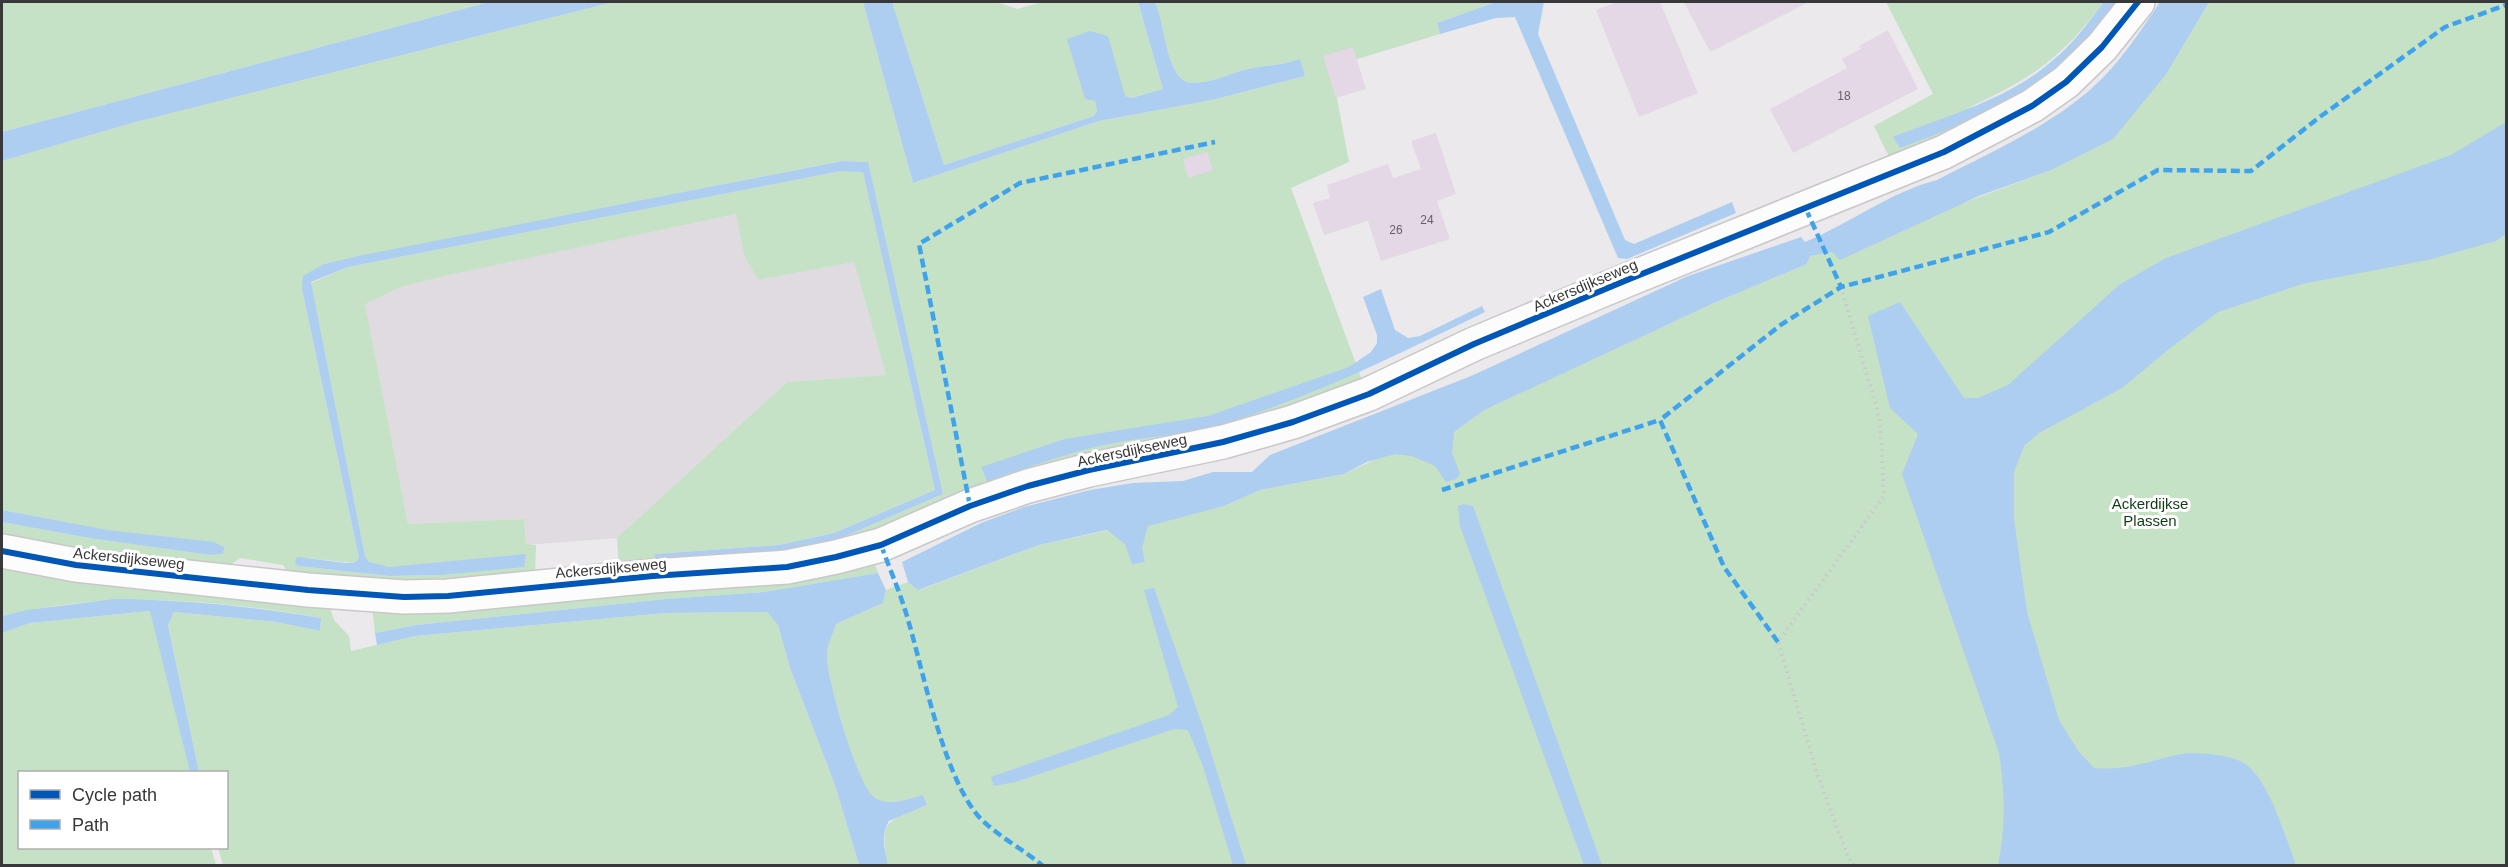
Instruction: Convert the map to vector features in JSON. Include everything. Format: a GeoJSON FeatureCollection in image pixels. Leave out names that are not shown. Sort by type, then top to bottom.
{"type":"FeatureCollection","features":[{"type":"Feature","properties":{"kind":"street","name":"Ackersdijkseweg"},"geometry":{"type":"LineString","coordinates":[[2,551],[76,565],[309,590],[404,597],[448,596],[653,576],[776,568],[836,557],[881,544],[970,506],[1028,486],[1089,470],[1223,442],[1293,422],[1369,394],[1474,344],[1944,152],[2032,106],[2066,82],[2103,47],[2138,2]]}},
{"type":"Feature","properties":{"kind":"path"},"geometry":{"type":"LineString","coordinates":[[1841,287],[1880,419],[1884,496],[1778,642],[1818,776],[1850,862],[1855,866]]}},
{"type":"Feature","properties":{"kind":"shaded area"},"geometry":{"type":"Polygon","coordinates":[[[736,214],[744,255],[758,280],[854,262],[886,375],[787,382],[617,538],[526,545],[524,519],[408,524],[365,304],[401,287],[449,275],[736,214]]]}},
{"type":"Feature","properties":{"kind":"green space"},"geometry":{"type":"Polygon","coordinates":[[[2,2],[489,2],[2,132],[2,2]]]}},
{"type":"Feature","properties":{"kind":"green space"},"geometry":{"type":"Polygon","coordinates":[[[614,2],[863,2],[913,183],[1099,121],[1212,100],[1305,76],[1300,60],[1249,69],[1205,82],[1186,82],[1179,76],[1170,57],[1155,2],[1496,2],[1437,23],[1440,34],[1331,67],[1349,162],[1291,188],[1362,380],[1200,435],[876,538],[619,570],[617,538],[787,382],[886,375],[854,262],[758,280],[744,255],[736,214],[449,275],[401,287],[365,304],[408,524],[524,519],[526,544],[536,545],[535,574],[442,586],[291,576],[283,565],[240,558],[229,566],[2,542],[2,522],[89,538],[210,555],[223,554],[2,510],[2,161],[132,123],[614,2]],[[841,161],[324,264],[302,289],[359,558],[354,563],[305,558],[298,566],[390,576],[441,575],[378,565],[369,562],[365,556],[311,283],[348,267],[841,171],[863,171],[935,490],[834,533],[779,545],[655,554],[655,560],[834,541],[943,494],[867,162],[841,161]]]}},
{"type":"Feature","properties":{"kind":"green space"},"geometry":{"type":"Polygon","coordinates":[[[892,2],[996,2],[1017,9],[1043,2],[1138,2],[1163,89],[1130,98],[1124,96],[1108,37],[1095,101],[1097,112],[1094,116],[944,165],[892,2]]]}},
{"type":"Feature","properties":{"kind":"green space"},"geometry":{"type":"Polygon","coordinates":[[[1886,2],[2104,2],[2073,39],[2043,66],[2009,88],[1966,109],[2021,94],[2116,2],[2126,2],[2062,75],[1892,163],[1874,126],[1933,94],[1886,2]]]}},
{"type":"Feature","properties":{"kind":"green space","name":"Ackerdijkse Plassen"},"geometry":{"type":"Polygon","coordinates":[[[2209,2],[2506,2],[2506,865],[888,865],[884,838],[889,824],[927,805],[923,795],[886,802],[874,798],[867,790],[844,731],[827,655],[836,624],[883,603],[886,590],[908,582],[919,590],[1039,545],[1224,506],[1260,490],[1344,474],[1714,303],[1807,264],[1810,256],[1832,252],[2049,171],[2167,73],[2209,2]]]}},
{"type":"Feature","properties":{"kind":"green space"},"geometry":{"type":"Polygon","coordinates":[[[2,560],[328,601],[334,620],[349,636],[351,651],[415,636],[666,613],[767,612],[778,625],[790,668],[835,785],[859,865],[223,865],[218,849],[228,849],[228,771],[199,771],[168,624],[174,612],[277,622],[320,631],[321,618],[241,606],[161,600],[82,603],[2,616],[2,560]]]}},
{"type":"Feature","properties":{"kind":"green space"},"geometry":{"type":"Polygon","coordinates":[[[874,561],[878,573],[764,592],[666,599],[416,625],[375,633],[372,606],[874,561]]]}},
{"type":"Feature","properties":{"kind":"green space"},"geometry":{"type":"Polygon","coordinates":[[[151,611],[190,771],[18,771],[18,849],[211,849],[216,865],[2,865],[2,633],[30,623],[151,611]]]}},
{"type":"Feature","properties":{"kind":"water"},"geometry":{"type":"Polygon","coordinates":[[[489,2],[614,2],[132,123],[2,161],[2,132],[489,2]]]}},
{"type":"Feature","properties":{"kind":"water"},"geometry":{"type":"Polygon","coordinates":[[[863,2],[892,2],[944,165],[1094,116],[1097,111],[1095,101],[1085,99],[1067,39],[1090,31],[1108,36],[1125,96],[1131,98],[1163,89],[1138,2],[1155,2],[1170,57],[1179,76],[1186,82],[1205,82],[1249,69],[1300,59],[1305,76],[1212,100],[1099,121],[913,183],[863,2]]]}},
{"type":"Feature","properties":{"kind":"water"},"geometry":{"type":"Polygon","coordinates":[[[1496,2],[1544,2],[1538,34],[1625,240],[1634,244],[1732,202],[1736,213],[1627,259],[1618,258],[1515,17],[1496,18],[1440,34],[1437,23],[1496,2]]]}},
{"type":"Feature","properties":{"kind":"water"},"geometry":{"type":"Polygon","coordinates":[[[2104,2],[2116,2],[2094,30],[2047,75],[1993,109],[1900,148],[1893,137],[1977,105],[2017,86],[2035,74],[2067,48],[2104,2]]]}},
{"type":"Feature","properties":{"kind":"water"},"geometry":{"type":"Polygon","coordinates":[[[2160,2],[2209,2],[2167,73],[2113,139],[2049,171],[1979,196],[1840,260],[1832,252],[1810,256],[1807,264],[1714,303],[1484,410],[1454,432],[1452,453],[1460,474],[1456,479],[1446,482],[1435,466],[1412,456],[1395,454],[1367,462],[1344,474],[1260,490],[1224,506],[1148,526],[1142,548],[1145,562],[1132,564],[1125,544],[1107,530],[1039,545],[918,590],[908,582],[902,562],[981,523],[1024,507],[1090,490],[1133,483],[1183,481],[1213,472],[1252,472],[1270,455],[1471,376],[1688,276],[1801,237],[1805,242],[1821,235],[1886,200],[1937,180],[1977,160],[2037,128],[2075,102],[2111,69],[2160,2]]]}},
{"type":"Feature","properties":{"kind":"water"},"geometry":{"type":"Polygon","coordinates":[[[2506,122],[2506,234],[2496,241],[2428,260],[2302,284],[2218,312],[2122,388],[2039,433],[2024,446],[2014,472],[2014,519],[2027,612],[2059,720],[2079,752],[2094,768],[2105,769],[2126,767],[2192,753],[2213,754],[2242,762],[2256,774],[2270,798],[2296,865],[1998,865],[2004,809],[1999,753],[1902,474],[1918,434],[1890,408],[1868,316],[1900,302],[1964,398],[1978,398],[2008,385],[2119,285],[2166,258],[2451,155],[2506,122]]]}},
{"type":"Feature","properties":{"kind":"water"},"geometry":{"type":"Polygon","coordinates":[[[842,161],[868,162],[943,494],[834,541],[780,552],[655,561],[655,554],[779,545],[834,533],[935,490],[863,172],[841,171],[348,267],[311,282],[365,556],[369,562],[390,567],[526,554],[524,567],[441,575],[390,576],[298,566],[295,563],[297,557],[346,563],[354,563],[359,558],[302,289],[303,276],[324,264],[363,255],[842,161]]]}},
{"type":"Feature","properties":{"kind":"water"},"geometry":{"type":"Polygon","coordinates":[[[1381,289],[1395,330],[1408,338],[1420,336],[1482,306],[1485,312],[1349,376],[1280,405],[1196,431],[1097,447],[987,481],[981,467],[1065,439],[1208,416],[1349,367],[1371,352],[1377,343],[1377,335],[1363,297],[1381,289]]]}},
{"type":"Feature","properties":{"kind":"water"},"geometry":{"type":"Polygon","coordinates":[[[1464,504],[1473,506],[1602,865],[1584,865],[1460,526],[1458,506],[1464,504]]]}},
{"type":"Feature","properties":{"kind":"water"},"geometry":{"type":"Polygon","coordinates":[[[2,510],[107,530],[214,542],[224,547],[223,554],[210,555],[89,538],[2,522],[2,510]]]}},
{"type":"Feature","properties":{"kind":"water"},"geometry":{"type":"Polygon","coordinates":[[[878,573],[886,590],[883,603],[836,624],[827,655],[844,731],[868,790],[875,798],[887,802],[923,795],[927,805],[889,821],[884,837],[888,865],[859,865],[835,785],[790,668],[778,625],[767,612],[666,613],[415,636],[377,645],[375,633],[416,625],[666,599],[764,592],[878,573]]]}},
{"type":"Feature","properties":{"kind":"water"},"geometry":{"type":"Polygon","coordinates":[[[1154,588],[1203,727],[1246,865],[1233,865],[1203,766],[1188,730],[1174,729],[1015,782],[994,786],[991,777],[1169,715],[1178,707],[1144,590],[1154,588]]]}},
{"type":"Feature","properties":{"kind":"water"},"geometry":{"type":"Polygon","coordinates":[[[115,599],[218,604],[321,618],[320,631],[277,622],[174,612],[168,625],[199,771],[190,771],[150,611],[30,623],[2,633],[2,616],[27,610],[115,599]]]}},
{"type":"Feature","properties":{"kind":"building"},"geometry":{"type":"Polygon","coordinates":[[[1617,2],[1660,2],[1698,93],[1639,117],[1596,10],[1617,2]]]}},
{"type":"Feature","properties":{"kind":"building"},"geometry":{"type":"Polygon","coordinates":[[[1684,2],[1809,2],[1710,52],[1684,2]]]}},
{"type":"Feature","properties":{"kind":"building"},"geometry":{"type":"Polygon","coordinates":[[[1888,30],[1918,89],[1793,153],[1770,109],[1847,68],[1842,59],[1861,49],[1859,46],[1888,30]]]}},
{"type":"Feature","properties":{"kind":"building"},"geometry":{"type":"Polygon","coordinates":[[[1353,47],[1366,89],[1336,98],[1323,56],[1353,47]]]}},
{"type":"Feature","properties":{"kind":"building"},"geometry":{"type":"Polygon","coordinates":[[[1436,133],[1456,194],[1437,201],[1450,239],[1381,261],[1368,221],[1324,235],[1313,203],[1330,198],[1327,185],[1388,164],[1393,178],[1421,169],[1411,141],[1436,133]]]}},
{"type":"Feature","properties":{"kind":"building"},"geometry":{"type":"Polygon","coordinates":[[[1207,152],[1213,170],[1188,178],[1183,159],[1207,152]]]}},
{"type":"Feature","properties":{"kind":"marked path"},"geometry":{"type":"LineString","coordinates":[[1778,642],[1724,567],[1660,420],[1782,324],[1841,287],[2049,232],[2158,170],[2251,171],[2321,116],[2445,27],[2506,5]]}},
{"type":"Feature","properties":{"kind":"marked path"},"geometry":{"type":"LineString","coordinates":[[970,506],[919,244],[1020,183],[1215,142]]}},
{"type":"Feature","properties":{"kind":"marked path"},"geometry":{"type":"LineString","coordinates":[[1806,209],[1841,287]]}},
{"type":"Feature","properties":{"kind":"marked path"},"geometry":{"type":"LineString","coordinates":[[1442,490],[1660,420]]}},
{"type":"Feature","properties":{"kind":"marked path"},"geometry":{"type":"LineString","coordinates":[[881,545],[903,604],[936,722],[956,778],[981,819],[995,832],[1043,866]]}},
{"type":"Feature","properties":{"kind":"cycle path"},"geometry":{"type":"LineString","coordinates":[[2,551],[76,565],[308,590],[404,597],[448,596],[653,576],[787,567],[836,557],[881,545],[970,506],[1028,486],[1089,470],[1223,442],[1293,422],[1369,394],[1474,344],[1944,152],[2032,106],[2066,82],[2102,47],[2138,2]]}}]}
